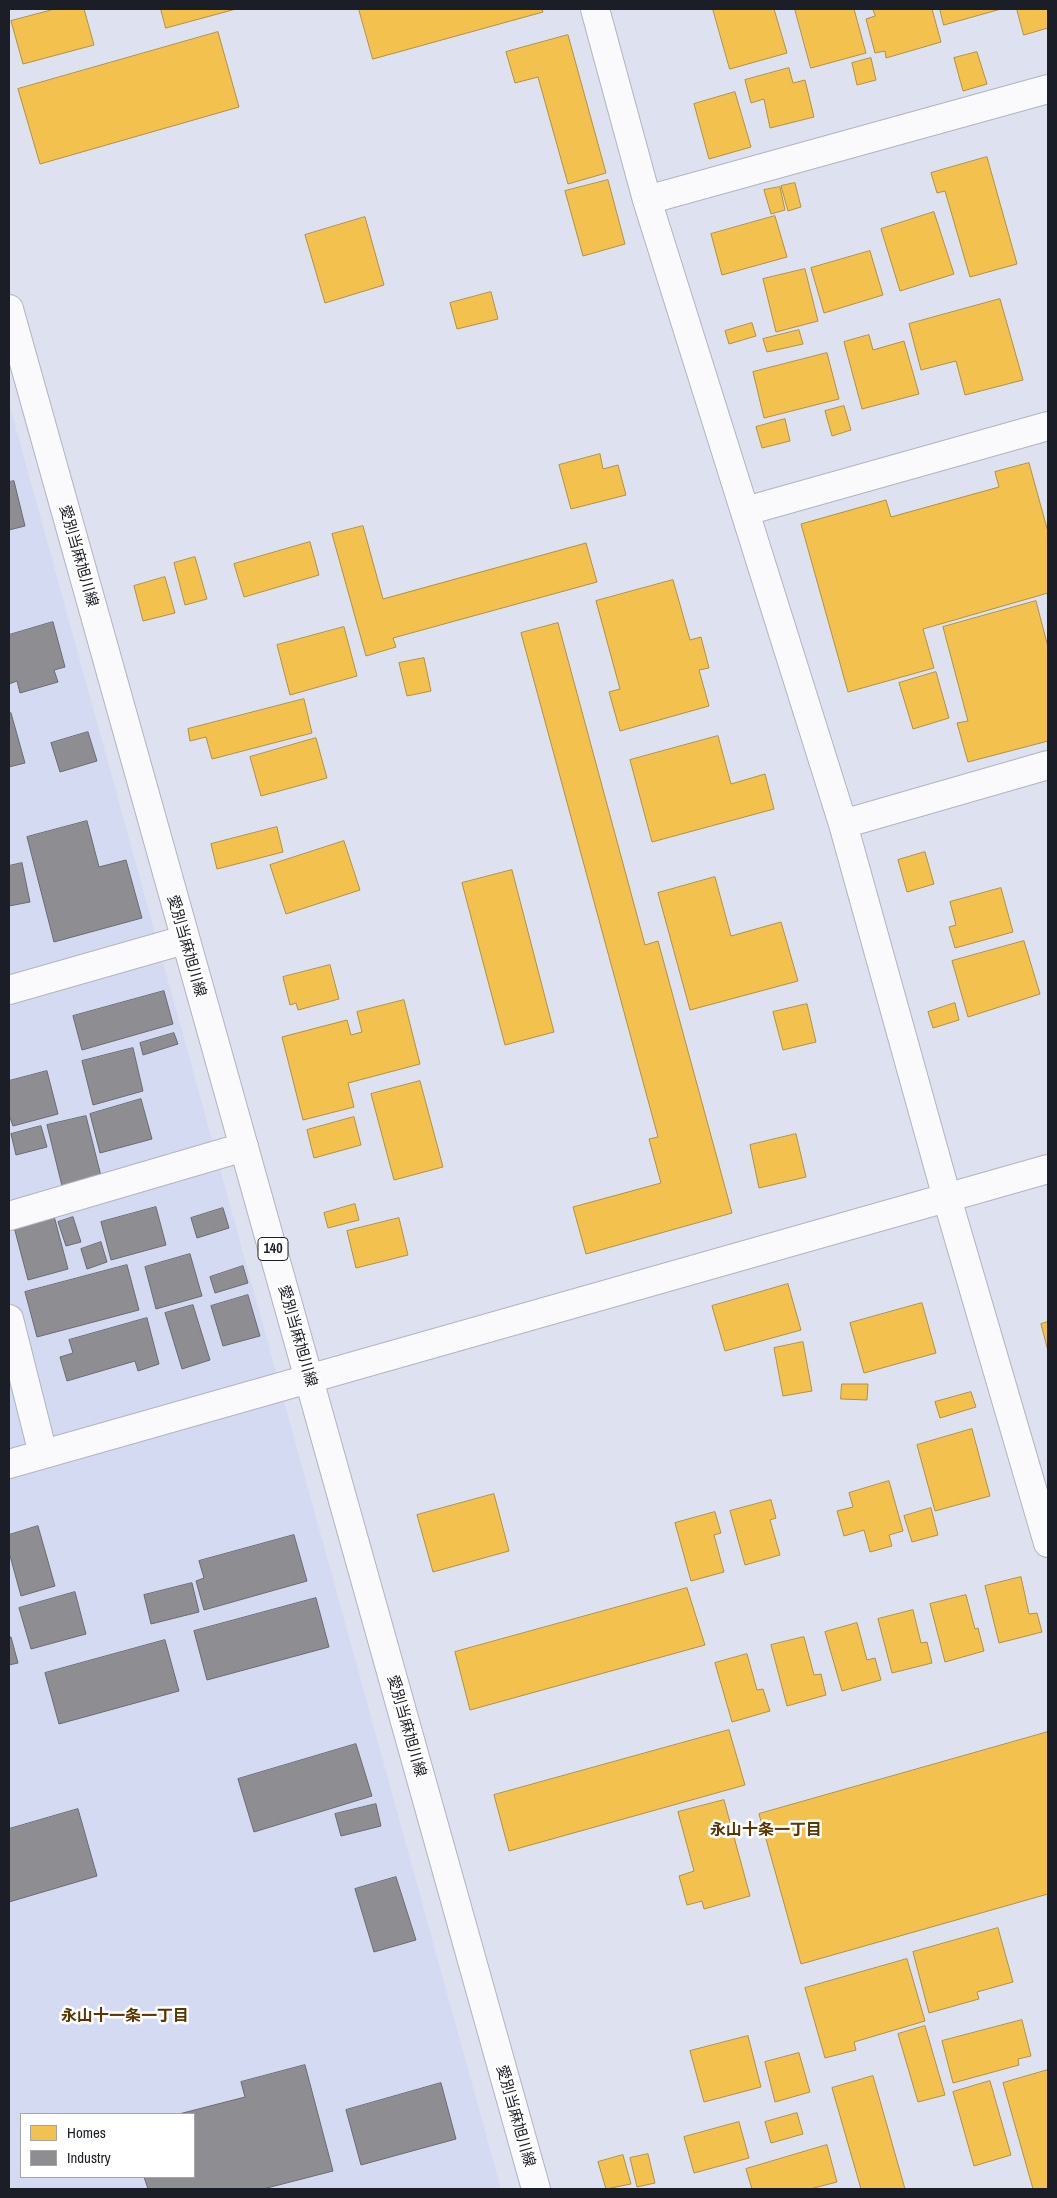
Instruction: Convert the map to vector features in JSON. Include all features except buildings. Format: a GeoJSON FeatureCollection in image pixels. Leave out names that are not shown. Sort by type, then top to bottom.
{"type":"FeatureCollection","features":[{"type":"Feature","properties":{"kind":"street"},"geometry":{"type":"LineString","coordinates":[[595,9],[647,200],[746,511],[842,824],[1048,1543]]}},
{"type":"Feature","properties":{"kind":"street"},"geometry":{"type":"LineString","coordinates":[[647,200],[1048,89]]}},
{"type":"Feature","properties":{"kind":"street","name":"愛別当麻旭川線"},"geometry":{"type":"LineString","coordinates":[[9,309],[184,940],[244,1147],[536,2189]]}},
{"type":"Feature","properties":{"kind":"street"},"geometry":{"type":"LineString","coordinates":[[746,511],[1048,426]]}},
{"type":"Feature","properties":{"kind":"street"},"geometry":{"type":"LineString","coordinates":[[842,824],[1048,765]]}},
{"type":"Feature","properties":{"kind":"street"},"geometry":{"type":"LineString","coordinates":[[9,990],[184,940]]}},
{"type":"Feature","properties":{"kind":"street"},"geometry":{"type":"LineString","coordinates":[[9,1216],[244,1147]]}},
{"type":"Feature","properties":{"kind":"street"},"geometry":{"type":"LineString","coordinates":[[9,1464],[1048,1169]]}},
{"type":"Feature","properties":{"kind":"street"},"geometry":{"type":"LineString","coordinates":[[9,1319],[43,1454]]}},
{"type":"Feature","properties":{"kind":"shaded area"},"geometry":{"type":"Polygon","coordinates":[[[9,403],[501,2189],[9,2189],[9,403]]]}},
{"type":"Feature","properties":{"kind":"district","name":"永山十条一丁目"},"geometry":{"type":"Point","coordinates":[766,1831]}},
{"type":"Feature","properties":{"kind":"district","name":"永山十一条一丁目"},"geometry":{"type":"Point","coordinates":[125,2017]}}]}
